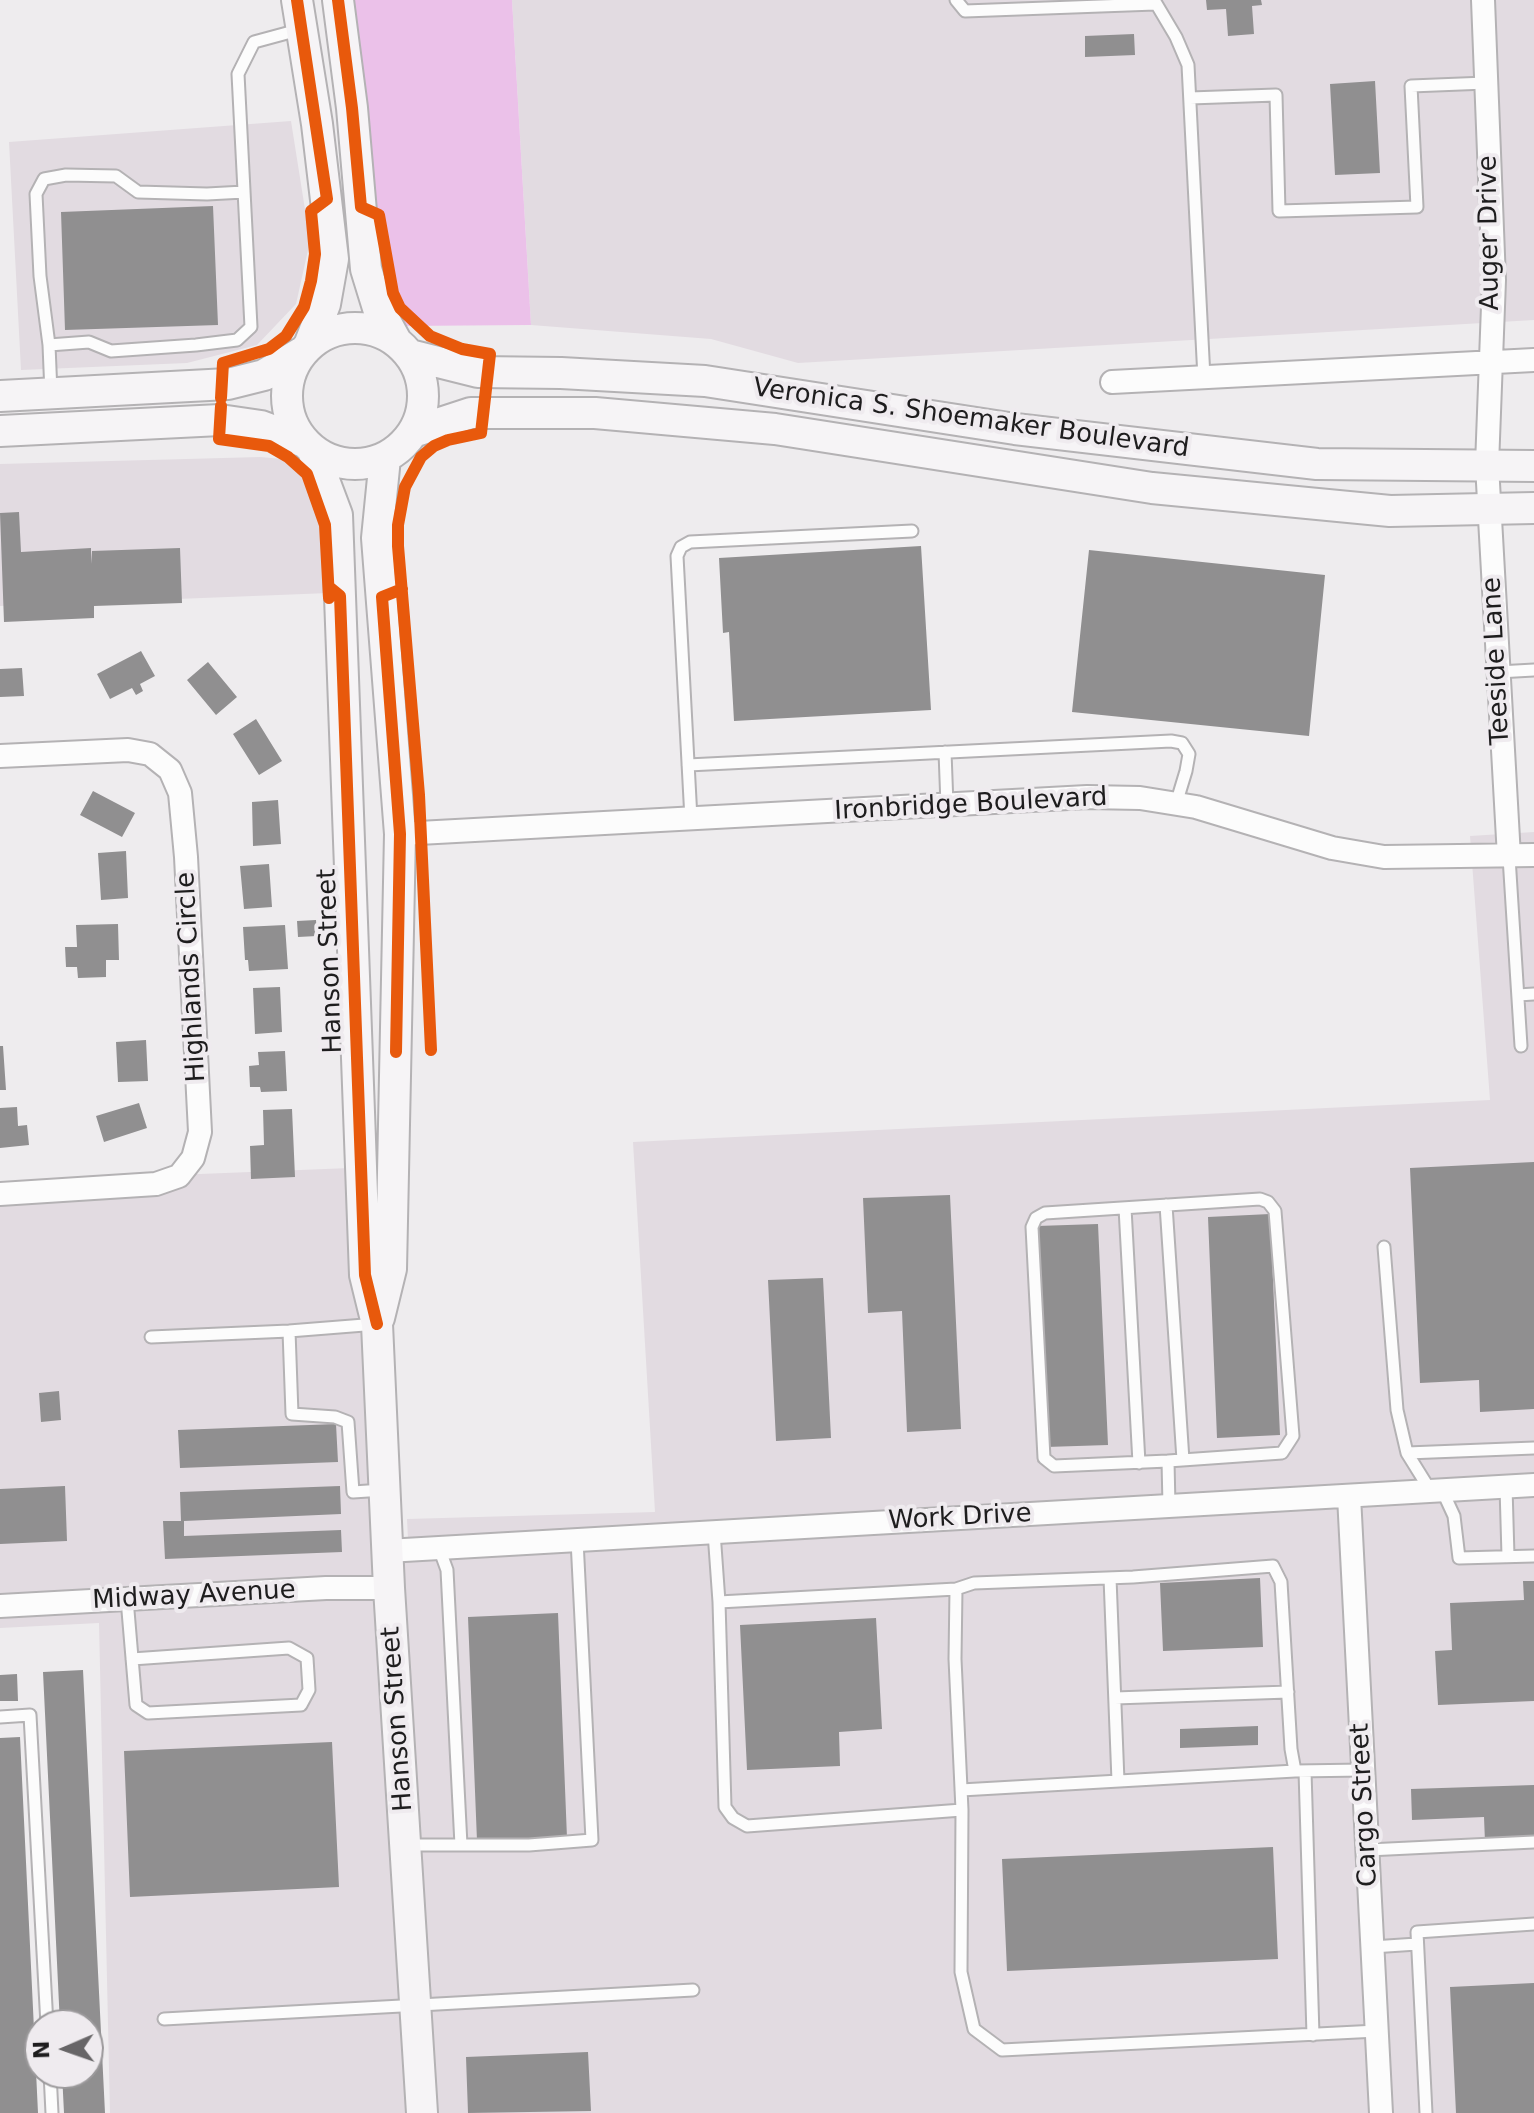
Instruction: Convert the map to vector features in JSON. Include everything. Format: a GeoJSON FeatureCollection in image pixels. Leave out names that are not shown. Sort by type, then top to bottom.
{"type":"FeatureCollection","features":[{"type":"Feature","properties":{"kind":"street"},"geometry":{"type":"LineString","coordinates":[[300,15],[309,17],[309,0]]}},
{"type":"Feature","properties":{"kind":"street"},"geometry":{"type":"LineString","coordinates":[[0,431],[220,420],[261,426],[308,446],[330,460],[348,465],[367,464],[385,458],[401,447],[413,432],[421,414],[423,393],[420,373],[378,308],[366,269],[352,108],[338,0]]}},
{"type":"Feature","properties":{"kind":"street","name":"Auger Drive"},"geometry":{"type":"LineString","coordinates":[[1483,0],[1494,280],[1487,465]]}},
{"type":"Feature","properties":{"kind":"street","name":"Hanson Street"},"geometry":{"type":"LineString","coordinates":[[300,15],[333,259],[325,304],[291,370],[287,398],[293,426],[308,446],[337,515],[365,1275],[377,1324],[389,1588],[422,2113]]}},
{"type":"Feature","properties":{"kind":"street"},"geometry":{"type":"LineString","coordinates":[[0,396],[228,384],[264,375],[326,333],[343,328],[362,327],[380,332],[403,348]]}},
{"type":"Feature","properties":{"kind":"street","name":"Veronica S. Shoemaker Boulevard"},"geometry":{"type":"LineString","coordinates":[[403,348],[478,372],[705,381],[1015,429],[1317,464],[1534,466]]}},
{"type":"Feature","properties":{"kind":"street"},"geometry":{"type":"LineString","coordinates":[[1112,382],[1534,360]]}},
{"type":"Feature","properties":{"kind":"street","name":"Veronica S. Shoemaker Boulevard"},"geometry":{"type":"LineString","coordinates":[[413,432],[471,413],[595,413],[775,429],[1152,488],[1390,511],[1534,508]]}},
{"type":"Feature","properties":{"kind":"street","name":"Hanson Street"},"geometry":{"type":"LineString","coordinates":[[377,1324],[391,1269],[400,834],[377,538],[385,458]]}},
{"type":"Feature","properties":{"kind":"street","name":"Teeside Lane"},"geometry":{"type":"LineString","coordinates":[[1487,465],[1509,857]]}},
{"type":"Feature","properties":{"kind":"street","name":"Highlands Circle"},"geometry":{"type":"LineString","coordinates":[[0,756],[128,750],[150,754],[170,770],[180,793],[186,857],[200,1132],[193,1158],[179,1176],[156,1184],[0,1194]]}},
{"type":"Feature","properties":{"kind":"street","name":"Ironbridge Boulevard"},"geometry":{"type":"LineString","coordinates":[[400,834],[1087,797],[1140,798],[1196,807],[1332,848],[1384,857],[1534,855]]}},
{"type":"Feature","properties":{"kind":"street","name":"Work Drive"},"geometry":{"type":"LineString","coordinates":[[387,1551],[1534,1485]]}},
{"type":"Feature","properties":{"kind":"street","name":"Cargo Street"},"geometry":{"type":"LineString","coordinates":[[1349,1496],[1381,2113]]}},
{"type":"Feature","properties":{"kind":"street","name":"Midway Avenue"},"geometry":{"type":"LineString","coordinates":[[0,1606],[326,1588],[389,1588]]}},
{"type":"Feature","properties":{"kind":"lane"},"geometry":{"type":"LineString","coordinates":[[956,0],[965,11],[1154,2],[1176,37],[1188,65],[1204,378]]}},
{"type":"Feature","properties":{"kind":"lane"},"geometry":{"type":"LineString","coordinates":[[49,345],[89,342],[111,351],[196,345],[237,340],[251,327],[238,74],[254,42],[300,15]]}},
{"type":"Feature","properties":{"kind":"lane"},"geometry":{"type":"LineString","coordinates":[[1190,98],[1276,95],[1279,211],[1417,207],[1411,86],[1486,83]]}},
{"type":"Feature","properties":{"kind":"lane"},"geometry":{"type":"LineString","coordinates":[[51,394],[36,194],[44,179],[66,175],[116,176],[138,192],[244,192]]}},
{"type":"Feature","properties":{"kind":"lane"},"geometry":{"type":"LineString","coordinates":[[691,819],[677,556],[681,547],[690,542],[912,531]]}},
{"type":"Feature","properties":{"kind":"lane"},"geometry":{"type":"LineString","coordinates":[[1498,672],[1534,670]]}},
{"type":"Feature","properties":{"kind":"lane"},"geometry":{"type":"LineString","coordinates":[[688,765],[1171,741],[1182,743],[1189,754],[1176,804]]}},
{"type":"Feature","properties":{"kind":"lane"},"geometry":{"type":"LineString","coordinates":[[945,752],[947,805]]}},
{"type":"Feature","properties":{"kind":"lane"},"geometry":{"type":"LineString","coordinates":[[1509,857],[1521,1046]]}},
{"type":"Feature","properties":{"kind":"lane"},"geometry":{"type":"LineString","coordinates":[[1518,995],[1534,994]]}},
{"type":"Feature","properties":{"kind":"lane"},"geometry":{"type":"LineString","coordinates":[[1260,1199],[1268,1202],[1275,1211],[1293,1436],[1282,1453],[1054,1466],[1044,1458],[1032,1227],[1036,1218],[1045,1213],[1125,1208],[1260,1199]]}},
{"type":"Feature","properties":{"kind":"lane"},"geometry":{"type":"LineString","coordinates":[[1166,1205],[1183,1460]]}},
{"type":"Feature","properties":{"kind":"lane"},"geometry":{"type":"LineString","coordinates":[[1125,1208],[1139,1463]]}},
{"type":"Feature","properties":{"kind":"lane"},"geometry":{"type":"LineString","coordinates":[[1384,1247],[1397,1410],[1407,1453],[1454,1516],[1459,1558],[1534,1556]]}},
{"type":"Feature","properties":{"kind":"lane"},"geometry":{"type":"LineString","coordinates":[[151,1337],[377,1324]]}},
{"type":"Feature","properties":{"kind":"lane"},"geometry":{"type":"LineString","coordinates":[[289,1331],[292,1414],[335,1417],[348,1422],[353,1492],[385,1490]]}},
{"type":"Feature","properties":{"kind":"lane"},"geometry":{"type":"LineString","coordinates":[[1407,1453],[1534,1448]]}},
{"type":"Feature","properties":{"kind":"lane"},"geometry":{"type":"LineString","coordinates":[[1168,1461],[1169,1506]]}},
{"type":"Feature","properties":{"kind":"lane"},"geometry":{"type":"LineString","coordinates":[[1506,1487],[1508,1556]]}},
{"type":"Feature","properties":{"kind":"lane"},"geometry":{"type":"LineString","coordinates":[[714,1532],[725,1807],[733,1818],[747,1826],[962,1810]]}},
{"type":"Feature","properties":{"kind":"lane"},"geometry":{"type":"LineString","coordinates":[[407,1845],[529,1845],[592,1840],[577,1540]]}},
{"type":"Feature","properties":{"kind":"lane"},"geometry":{"type":"LineString","coordinates":[[439,1548],[447,1570],[461,1845]]}},
{"type":"Feature","properties":{"kind":"lane"},"geometry":{"type":"LineString","coordinates":[[719,1602],[956,1589],[974,1583],[1110,1578],[1273,1566],[1281,1582],[1288,1692],[1300,1771],[1313,2035]]}},
{"type":"Feature","properties":{"kind":"lane"},"geometry":{"type":"LineString","coordinates":[[1110,1578],[1118,1781]]}},
{"type":"Feature","properties":{"kind":"lane"},"geometry":{"type":"LineString","coordinates":[[956,1589],[955,1673],[962,1810],[961,1972],[974,2029],[1002,2050],[1377,2031]]}},
{"type":"Feature","properties":{"kind":"lane"},"geometry":{"type":"LineString","coordinates":[[127,1599],[132,1659],[136,1705],[148,1713],[301,1705],[309,1690],[307,1658],[289,1648],[132,1659]]}},
{"type":"Feature","properties":{"kind":"lane"},"geometry":{"type":"LineString","coordinates":[[1115,1698],[1288,1692]]}},
{"type":"Feature","properties":{"kind":"lane"},"geometry":{"type":"LineString","coordinates":[[0,1717],[30,1715],[46,2009]]}},
{"type":"Feature","properties":{"kind":"lane"},"geometry":{"type":"LineString","coordinates":[[961,1790],[1364,1770]]}},
{"type":"Feature","properties":{"kind":"lane"},"geometry":{"type":"LineString","coordinates":[[1368,1850],[1534,1842]]}},
{"type":"Feature","properties":{"kind":"lane"},"geometry":{"type":"LineString","coordinates":[[1426,2113],[1417,1932],[1534,1924]]}},
{"type":"Feature","properties":{"kind":"lane"},"geometry":{"type":"LineString","coordinates":[[1372,1947],[1417,1944]]}},
{"type":"Feature","properties":{"kind":"lane"},"geometry":{"type":"LineString","coordinates":[[164,2019],[693,1990]]}},
{"type":"Feature","properties":{"kind":"lane"},"geometry":{"type":"LineString","coordinates":[[51,2089],[52,2113]]}},
{"type":"Feature","properties":{"kind":"shaded area"},"geometry":{"type":"Polygon","coordinates":[[[349,0],[512,0],[531,325],[401,326],[383,289],[349,0]]]}},
{"type":"Feature","properties":{"kind":"shaded area"},"geometry":{"type":"Polygon","coordinates":[[[512,0],[1534,0],[1534,320],[798,363],[711,339],[531,325],[512,0]]]}},
{"type":"Feature","properties":{"kind":"shaded area"},"geometry":{"type":"Polygon","coordinates":[[[291,121],[310,241],[296,304],[257,345],[187,363],[21,370],[9,142],[291,121]]]}},
{"type":"Feature","properties":{"kind":"shaded area"},"geometry":{"type":"Polygon","coordinates":[[[260,457],[305,461],[326,517],[329,593],[0,606],[0,464],[260,457]]]}},
{"type":"Feature","properties":{"kind":"shaded area"},"geometry":{"type":"Polygon","coordinates":[[[1534,832],[1534,2113],[433,2113],[398,1540],[408,1539],[407,1519],[655,1512],[633,1142],[1490,1100],[1470,836],[1534,832]]]}},
{"type":"Feature","properties":{"kind":"shaded area"},"geometry":{"type":"Polygon","coordinates":[[[350,1168],[366,1324],[410,2113],[110,2113],[99,1623],[0,1628],[0,1182],[350,1168]]]}},
{"type":"Feature","properties":{"kind":"building"},"geometry":{"type":"Polygon","coordinates":[[[1206,0],[1261,0],[1262,5],[1252,6],[1254,34],[1228,36],[1226,9],[1207,10],[1206,0]]]}},
{"type":"Feature","properties":{"kind":"building"},"geometry":{"type":"Polygon","coordinates":[[[1134,34],[1135,55],[1085,57],[1085,36],[1134,34]]]}},
{"type":"Feature","properties":{"kind":"building"},"geometry":{"type":"Polygon","coordinates":[[[1375,81],[1380,173],[1335,175],[1330,84],[1375,81]]]}},
{"type":"Feature","properties":{"kind":"building"},"geometry":{"type":"Polygon","coordinates":[[[213,206],[218,325],[65,330],[61,212],[213,206]]]}},
{"type":"Feature","properties":{"kind":"building"},"geometry":{"type":"Polygon","coordinates":[[[19,512],[21,552],[91,548],[91,564],[92,551],[180,548],[182,603],[94,606],[94,618],[4,622],[0,513],[19,512]]]}},
{"type":"Feature","properties":{"kind":"building"},"geometry":{"type":"Polygon","coordinates":[[[921,546],[931,710],[734,721],[729,632],[723,633],[719,558],[921,546]]]}},
{"type":"Feature","properties":{"kind":"building"},"geometry":{"type":"Polygon","coordinates":[[[1089,550],[1325,575],[1309,736],[1072,712],[1089,550]]]}},
{"type":"Feature","properties":{"kind":"building"},"geometry":{"type":"Polygon","coordinates":[[[141,651],[155,676],[140,684],[143,691],[136,695],[132,688],[110,699],[97,674],[141,651]]]}},
{"type":"Feature","properties":{"kind":"building"},"geometry":{"type":"Polygon","coordinates":[[[208,662],[237,697],[216,715],[187,680],[208,662]]]}},
{"type":"Feature","properties":{"kind":"building"},"geometry":{"type":"Polygon","coordinates":[[[22,668],[24,696],[0,697],[0,669],[22,668]]]}},
{"type":"Feature","properties":{"kind":"building"},"geometry":{"type":"Polygon","coordinates":[[[256,719],[282,761],[259,775],[233,734],[256,719]]]}},
{"type":"Feature","properties":{"kind":"building"},"geometry":{"type":"Polygon","coordinates":[[[93,791],[135,813],[122,837],[80,815],[93,791]]]}},
{"type":"Feature","properties":{"kind":"building"},"geometry":{"type":"Polygon","coordinates":[[[278,800],[281,844],[253,846],[252,802],[278,800]]]}},
{"type":"Feature","properties":{"kind":"building"},"geometry":{"type":"Polygon","coordinates":[[[126,851],[128,898],[101,900],[98,853],[126,851]]]}},
{"type":"Feature","properties":{"kind":"building"},"geometry":{"type":"Polygon","coordinates":[[[269,864],[272,907],[244,909],[240,866],[269,864]]]}},
{"type":"Feature","properties":{"kind":"building"},"geometry":{"type":"Polygon","coordinates":[[[316,920],[317,936],[298,937],[297,921],[316,920]]]}},
{"type":"Feature","properties":{"kind":"building"},"geometry":{"type":"Polygon","coordinates":[[[118,924],[119,960],[106,960],[106,977],[78,978],[77,967],[66,967],[65,947],[77,947],[76,925],[118,924]]]}},
{"type":"Feature","properties":{"kind":"building"},"geometry":{"type":"Polygon","coordinates":[[[285,925],[288,969],[249,971],[248,960],[245,960],[243,927],[285,925]]]}},
{"type":"Feature","properties":{"kind":"building"},"geometry":{"type":"Polygon","coordinates":[[[280,987],[282,1032],[255,1034],[253,988],[280,987]]]}},
{"type":"Feature","properties":{"kind":"building"},"geometry":{"type":"Polygon","coordinates":[[[146,1040],[148,1081],[118,1082],[116,1042],[146,1040]]]}},
{"type":"Feature","properties":{"kind":"building"},"geometry":{"type":"Polygon","coordinates":[[[0,1046],[3,1046],[6,1090],[0,1090],[0,1046]]]}},
{"type":"Feature","properties":{"kind":"building"},"geometry":{"type":"Polygon","coordinates":[[[285,1051],[287,1091],[261,1092],[260,1087],[250,1087],[249,1066],[259,1065],[258,1052],[285,1051]]]}},
{"type":"Feature","properties":{"kind":"building"},"geometry":{"type":"Polygon","coordinates":[[[139,1103],[147,1128],[104,1142],[96,1116],[139,1103]]]}},
{"type":"Feature","properties":{"kind":"building"},"geometry":{"type":"Polygon","coordinates":[[[17,1107],[18,1126],[27,1125],[29,1145],[0,1148],[0,1108],[17,1107]]]}},
{"type":"Feature","properties":{"kind":"building"},"geometry":{"type":"Polygon","coordinates":[[[292,1109],[295,1177],[251,1179],[250,1146],[264,1145],[263,1110],[292,1109]]]}},
{"type":"Feature","properties":{"kind":"building"},"geometry":{"type":"Polygon","coordinates":[[[1534,1162],[1534,1409],[1480,1412],[1479,1380],[1420,1383],[1410,1168],[1534,1162]]]}},
{"type":"Feature","properties":{"kind":"building"},"geometry":{"type":"Polygon","coordinates":[[[950,1195],[961,1429],[907,1432],[902,1311],[868,1313],[863,1198],[950,1195]]]}},
{"type":"Feature","properties":{"kind":"building"},"geometry":{"type":"Polygon","coordinates":[[[1270,1214],[1280,1435],[1217,1438],[1208,1217],[1270,1214]]]}},
{"type":"Feature","properties":{"kind":"building"},"geometry":{"type":"Polygon","coordinates":[[[1098,1224],[1108,1445],[1046,1447],[1037,1226],[1098,1224]]]}},
{"type":"Feature","properties":{"kind":"building"},"geometry":{"type":"Polygon","coordinates":[[[823,1278],[831,1438],[776,1441],[768,1280],[823,1278]]]}},
{"type":"Feature","properties":{"kind":"building"},"geometry":{"type":"Polygon","coordinates":[[[59,1391],[61,1420],[41,1422],[39,1393],[59,1391]]]}},
{"type":"Feature","properties":{"kind":"building"},"geometry":{"type":"Polygon","coordinates":[[[336,1424],[338,1462],[180,1468],[178,1430],[336,1424]]]}},
{"type":"Feature","properties":{"kind":"building"},"geometry":{"type":"Polygon","coordinates":[[[65,1486],[67,1541],[0,1544],[0,1489],[65,1486]]]}},
{"type":"Feature","properties":{"kind":"building"},"geometry":{"type":"Polygon","coordinates":[[[340,1486],[341,1514],[184,1521],[184,1536],[341,1530],[342,1552],[165,1559],[163,1521],[181,1521],[180,1492],[340,1486]]]}},
{"type":"Feature","properties":{"kind":"building"},"geometry":{"type":"Polygon","coordinates":[[[1260,1578],[1263,1647],[1163,1651],[1160,1583],[1260,1578]]]}},
{"type":"Feature","properties":{"kind":"building"},"geometry":{"type":"Polygon","coordinates":[[[1523,1581],[1534,1581],[1534,1701],[1438,1705],[1435,1651],[1452,1650],[1450,1603],[1524,1600],[1523,1581]]]}},
{"type":"Feature","properties":{"kind":"building"},"geometry":{"type":"Polygon","coordinates":[[[558,1613],[567,1838],[477,1841],[468,1617],[558,1613]]]}},
{"type":"Feature","properties":{"kind":"building"},"geometry":{"type":"Polygon","coordinates":[[[876,1618],[882,1729],[839,1732],[840,1766],[747,1770],[740,1625],[876,1618]]]}},
{"type":"Feature","properties":{"kind":"building"},"geometry":{"type":"Polygon","coordinates":[[[83,1670],[100,2009],[59,2009],[43,1672],[83,1670]]]}},
{"type":"Feature","properties":{"kind":"building"},"geometry":{"type":"Polygon","coordinates":[[[17,1674],[18,1701],[0,1701],[0,1675],[17,1674]]]}},
{"type":"Feature","properties":{"kind":"building"},"geometry":{"type":"Polygon","coordinates":[[[1258,1726],[1258,1745],[1180,1748],[1180,1729],[1258,1726]]]}},
{"type":"Feature","properties":{"kind":"building"},"geometry":{"type":"Polygon","coordinates":[[[20,1737],[33,2009],[24,2009],[24,2089],[37,2089],[38,2113],[0,2113],[0,1738],[20,1737]]]}},
{"type":"Feature","properties":{"kind":"building"},"geometry":{"type":"Polygon","coordinates":[[[332,1742],[339,1887],[130,1897],[124,1751],[332,1742]]]}},
{"type":"Feature","properties":{"kind":"building"},"geometry":{"type":"Polygon","coordinates":[[[1534,1785],[1534,1840],[1485,1842],[1484,1817],[1412,1820],[1411,1789],[1534,1785]]]}},
{"type":"Feature","properties":{"kind":"building"},"geometry":{"type":"Polygon","coordinates":[[[1273,1847],[1278,1959],[1007,1971],[1002,1859],[1273,1847]]]}},
{"type":"Feature","properties":{"kind":"building"},"geometry":{"type":"Polygon","coordinates":[[[1534,1983],[1534,2113],[1456,2113],[1450,1987],[1534,1983]]]}},
{"type":"Feature","properties":{"kind":"building"},"geometry":{"type":"Polygon","coordinates":[[[588,2052],[591,2111],[468,2113],[466,2057],[588,2052]]]}},
{"type":"Feature","properties":{"kind":"building"},"geometry":{"type":"Polygon","coordinates":[[[63,2089],[104,2089],[105,2113],[64,2113],[63,2089]]]}},
{"type":"Feature","properties":{"kind":"cycle path"},"geometry":{"type":"LineString","coordinates":[[221,398],[223,363],[269,349],[286,336],[304,307],[315,254],[311,211],[327,199],[297,0]]}},
{"type":"Feature","properties":{"kind":"cycle path"},"geometry":{"type":"LineString","coordinates":[[338,0],[361,207],[379,215],[393,293],[400,308],[430,336],[462,349],[490,354],[481,433],[448,440],[421,457],[405,487],[398,525],[419,795],[431,1050]]}},
{"type":"Feature","properties":{"kind":"cycle path"},"geometry":{"type":"LineString","coordinates":[[221,406],[219,439],[269,446],[288,457],[307,474],[325,525],[329,598]]}},
{"type":"Feature","properties":{"kind":"cycle path"},"geometry":{"type":"LineString","coordinates":[[329,587],[340,596],[365,1275],[377,1324]]}},
{"type":"Feature","properties":{"kind":"cycle path"},"geometry":{"type":"LineString","coordinates":[[396,1052],[400,834],[382,597],[402,589]]}}]}
